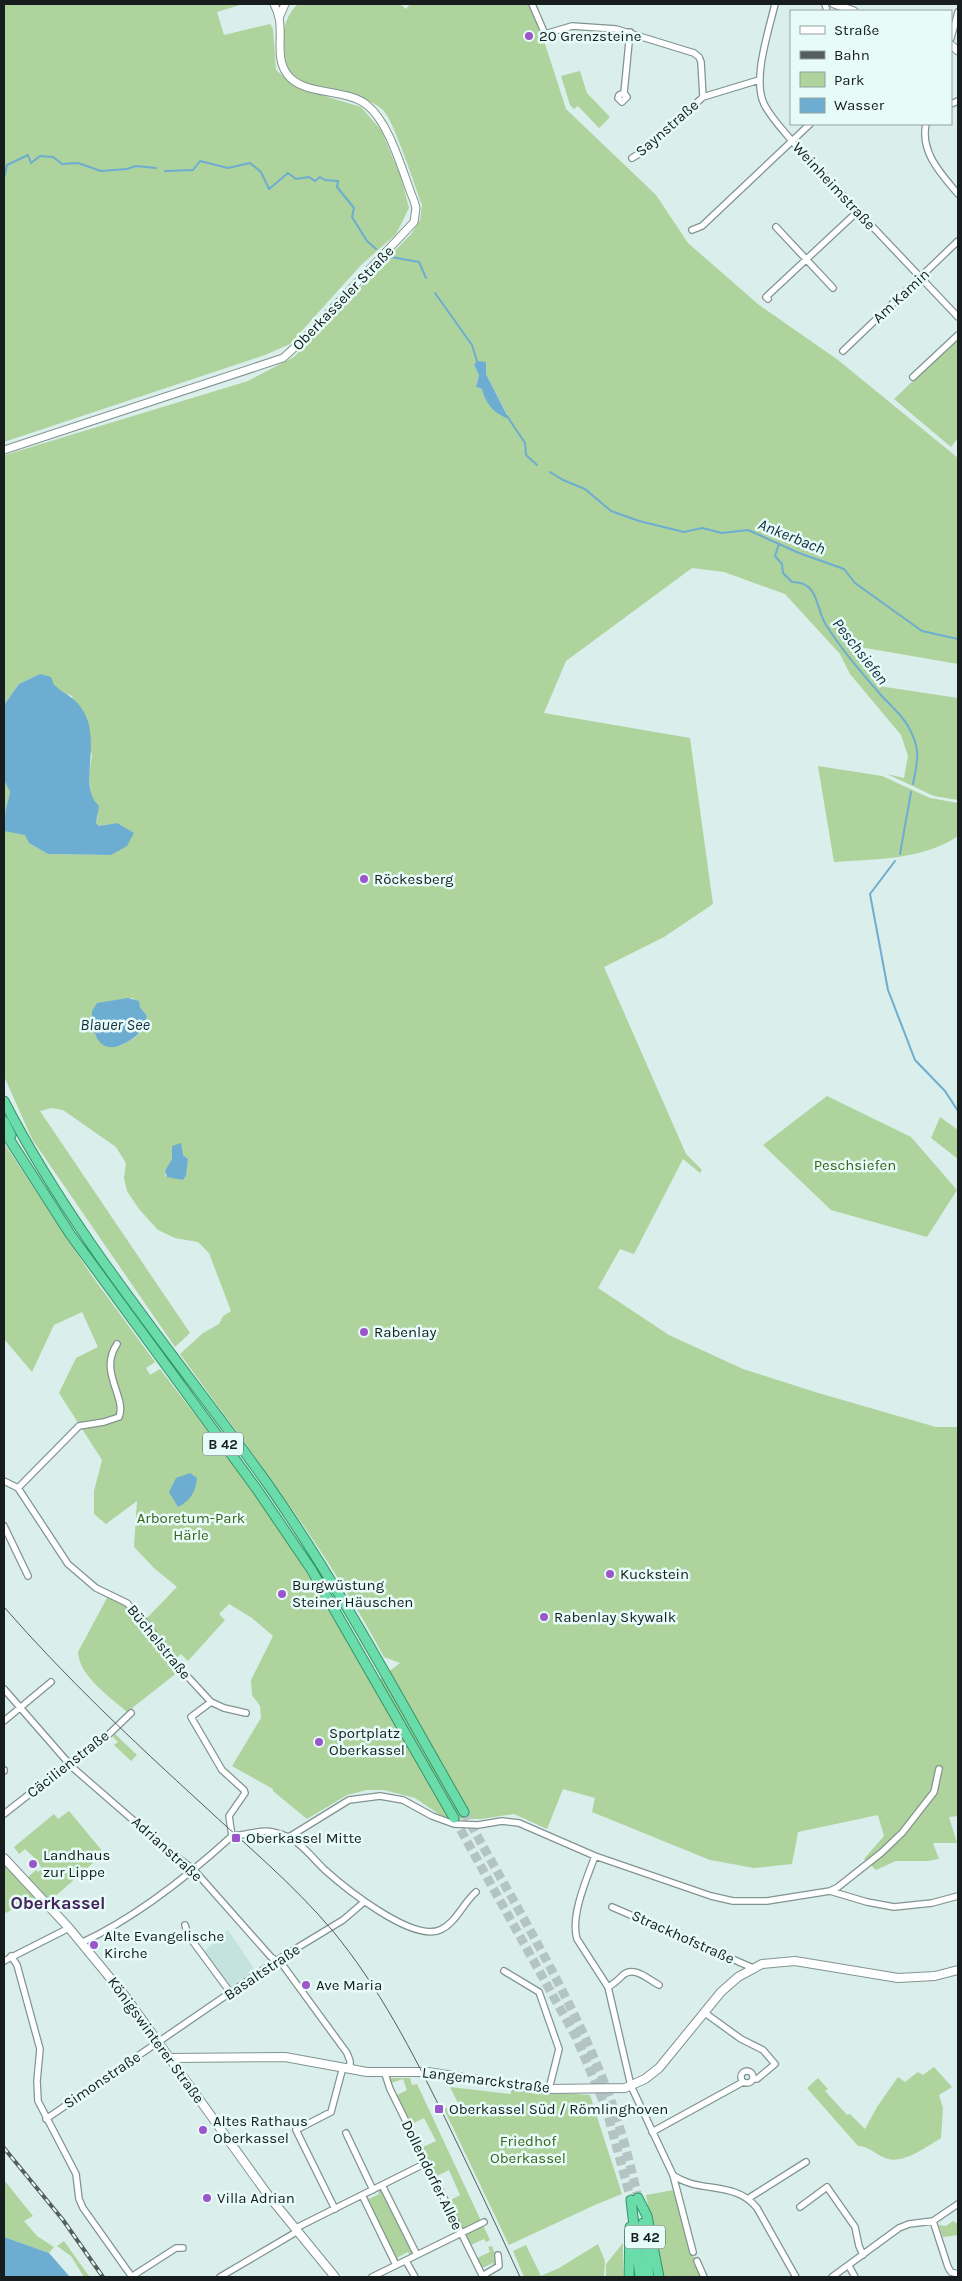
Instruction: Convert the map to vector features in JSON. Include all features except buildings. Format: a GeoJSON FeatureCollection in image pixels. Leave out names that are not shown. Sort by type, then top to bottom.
{"type":"FeatureCollection","features":[{"type":"Feature","properties":{"kind":"highway","name":"B 42"},"geometry":{"type":"LineString","coordinates":[[4,1101],[38,1164],[78,1227],[222,1420],[304,1539],[464,1812]]}},
{"type":"Feature","properties":{"kind":"highway","name":"B 42"},"geometry":{"type":"LineString","coordinates":[[4,1121],[35,1180]]}},
{"type":"Feature","properties":{"kind":"highway","name":"B 42"},"geometry":{"type":"LineString","coordinates":[[4,1131],[70,1234],[256,1488],[311,1569],[454,1818]]}},
{"type":"Feature","properties":{"kind":"highway","name":"B 42"},"geometry":{"type":"LineString","coordinates":[[629,2277],[635,2199]]}},
{"type":"Feature","properties":{"kind":"highway","name":"B 42"},"geometry":{"type":"LineString","coordinates":[[635,2199],[640,2277]]}},
{"type":"Feature","properties":{"kind":"highway","name":"B 42"},"geometry":{"type":"LineString","coordinates":[[635,2199],[649,2277]]}},
{"type":"Feature","properties":{"kind":"highway","name":"B 42"},"geometry":{"type":"LineString","coordinates":[[635,2199],[647,2216],[659,2277]]}},
{"type":"Feature","properties":{"kind":"main road","name":"Königswinterer Straße"},"geometry":{"type":"LineString","coordinates":[[4,1858],[69,1928],[125,1996],[268,2195],[335,2277]]}},
{"type":"Feature","properties":{"kind":"main road","name":"Langemarckstraße"},"geometry":{"type":"LineString","coordinates":[[170,2058],[285,2057],[346,2068],[428,2072],[515,2086],[550,2089],[618,2089],[630,2086],[659,2068],[731,1983],[753,1968],[783,1960],[809,1962],[898,1978],[928,1977],[957,1972]]}},
{"type":"Feature","properties":{"kind":"street","name":"Oberkasseler Straße"},"geometry":{"type":"LineString","coordinates":[[274,4],[280,18]]}},
{"type":"Feature","properties":{"kind":"street","name":"Oberkasseler Straße"},"geometry":{"type":"LineString","coordinates":[[4,450],[283,358],[306,337],[414,222],[416,208],[414,200],[392,146],[375,113],[356,98],[304,86],[288,76],[281,58],[280,18],[285,4]]}},
{"type":"Feature","properties":{"kind":"street"},"geometry":{"type":"LineString","coordinates":[[532,4],[545,34],[572,26],[630,32],[694,52],[699,57],[703,97]]}},
{"type":"Feature","properties":{"kind":"street","name":"Weinheimstraße"},"geometry":{"type":"LineString","coordinates":[[775,4],[759,80],[763,102],[776,124],[792,142],[958,317]]}},
{"type":"Feature","properties":{"kind":"street"},"geometry":{"type":"LineString","coordinates":[[834,4],[851,10]]}},
{"type":"Feature","properties":{"kind":"street"},"geometry":{"type":"LineString","coordinates":[[952,34],[958,12]]}},
{"type":"Feature","properties":{"kind":"street"},"geometry":{"type":"LineString","coordinates":[[624,93],[630,32]]}},
{"type":"Feature","properties":{"kind":"street","name":"Saynstraße"},"geometry":{"type":"LineString","coordinates":[[632,158],[644,151],[703,97],[759,80]]}},
{"type":"Feature","properties":{"kind":"street"},"geometry":{"type":"LineString","coordinates":[[692,230],[702,226],[809,125]]}},
{"type":"Feature","properties":{"kind":"street"},"geometry":{"type":"LineString","coordinates":[[926,125],[924,135],[927,150],[935,166],[958,194]]}},
{"type":"Feature","properties":{"kind":"street"},"geometry":{"type":"LineString","coordinates":[[768,299],[766,297],[857,212]]}},
{"type":"Feature","properties":{"kind":"street"},"geometry":{"type":"LineString","coordinates":[[776,227],[833,288]]}},
{"type":"Feature","properties":{"kind":"street","name":"Am Kamin"},"geometry":{"type":"LineString","coordinates":[[843,351],[958,242]]}},
{"type":"Feature","properties":{"kind":"street"},"geometry":{"type":"LineString","coordinates":[[913,377],[958,335]]}},
{"type":"Feature","properties":{"kind":"street"},"geometry":{"type":"LineString","coordinates":[[4,1481],[18,1488],[78,1426],[104,1422],[119,1417],[120,1408],[110,1371],[112,1357],[117,1344]]}},
{"type":"Feature","properties":{"kind":"street","name":"Büchelstraße"},"geometry":{"type":"LineString","coordinates":[[18,1488],[68,1564],[96,1588],[127,1603],[143,1620],[180,1669],[211,1702],[224,1708],[246,1713]]}},
{"type":"Feature","properties":{"kind":"street"},"geometry":{"type":"LineString","coordinates":[[4,1526],[10,1535],[28,1576]]}},
{"type":"Feature","properties":{"kind":"street"},"geometry":{"type":"LineString","coordinates":[[4,1721],[51,1682]]}},
{"type":"Feature","properties":{"kind":"street","name":"Adrianstraße"},"geometry":{"type":"LineString","coordinates":[[4,1690],[69,1763],[164,1847],[194,1870],[276,1961],[282,1964],[338,2040],[349,2058],[346,2068]]}},
{"type":"Feature","properties":{"kind":"street"},"geometry":{"type":"LineString","coordinates":[[211,1702],[191,1717],[222,1770],[244,1790],[245,1793],[230,1816],[232,1836]]}},
{"type":"Feature","properties":{"kind":"street","name":"Cäcilienstraße"},"geometry":{"type":"LineString","coordinates":[[4,1814],[69,1763],[106,1737],[131,1713]]}},
{"type":"Feature","properties":{"kind":"street"},"geometry":{"type":"LineString","coordinates":[[289,1837],[349,1800],[380,1796],[403,1800],[432,1816],[454,1824],[478,1825],[502,1821],[519,1823],[595,1856],[711,1896],[733,1901],[767,1901],[830,1891],[838,1888],[902,1833],[934,1792],[940,1769]]}},
{"type":"Feature","properties":{"kind":"street"},"geometry":{"type":"LineString","coordinates":[[81,1943],[116,1924],[175,1885],[232,1836],[264,1830],[289,1837],[364,1902],[421,1932],[434,1932],[449,1925],[467,1900],[476,1892]]}},
{"type":"Feature","properties":{"kind":"street"},"geometry":{"type":"LineString","coordinates":[[595,1856],[583,1890],[574,1931],[576,1939],[608,1987],[630,2086],[673,2175],[693,2252]]}},
{"type":"Feature","properties":{"kind":"street"},"geometry":{"type":"LineString","coordinates":[[830,1891],[867,1902],[894,1907],[932,1903],[958,1896]]}},
{"type":"Feature","properties":{"kind":"street","name":"Basaltstraße"},"geometry":{"type":"LineString","coordinates":[[159,2042],[276,1961],[343,1920],[364,1902]]}},
{"type":"Feature","properties":{"kind":"street","name":"Strackhofstraße"},"geometry":{"type":"LineString","coordinates":[[612,1907],[753,1968]]}},
{"type":"Feature","properties":{"kind":"street"},"geometry":{"type":"LineString","coordinates":[[185,1925],[188,1935],[230,1992]]}},
{"type":"Feature","properties":{"kind":"street"},"geometry":{"type":"LineString","coordinates":[[4,1961],[69,1928]]}},
{"type":"Feature","properties":{"kind":"street"},"geometry":{"type":"LineString","coordinates":[[12,1956],[40,2049],[37,2094],[46,2118],[76,2174],[82,2208],[109,2248],[132,2277],[176,2248],[182,2248]]}},
{"type":"Feature","properties":{"kind":"street"},"geometry":{"type":"LineString","coordinates":[[504,1971],[536,1989],[542,1999],[559,2048],[550,2089]]}},
{"type":"Feature","properties":{"kind":"street"},"geometry":{"type":"LineString","coordinates":[[608,1987],[625,1973],[633,1971],[660,1984]]}},
{"type":"Feature","properties":{"kind":"street"},"geometry":{"type":"LineString","coordinates":[[652,2132],[743,2082],[749,2083],[753,2079],[757,2079],[775,2064],[763,2050],[741,2039],[705,2013]]}},
{"type":"Feature","properties":{"kind":"street","name":"Simonstraße"},"geometry":{"type":"LineString","coordinates":[[46,2118],[159,2042]]}},
{"type":"Feature","properties":{"kind":"street"},"geometry":{"type":"LineString","coordinates":[[335,2208],[296,2130],[331,2112],[346,2068]]}},
{"type":"Feature","properties":{"kind":"street","name":"Dollendorfer Allee"},"geometry":{"type":"LineString","coordinates":[[384,2071],[385,2079],[482,2277]]}},
{"type":"Feature","properties":{"kind":"street"},"geometry":{"type":"LineString","coordinates":[[743,2082],[742,2074],[746,2071],[752,2073],[753,2079]]}},
{"type":"Feature","properties":{"kind":"street"},"geometry":{"type":"LineString","coordinates":[[346,2133],[373,2190]]}},
{"type":"Feature","properties":{"kind":"street"},"geometry":{"type":"LineString","coordinates":[[749,2198],[806,2162]]}},
{"type":"Feature","properties":{"kind":"street"},"geometry":{"type":"LineString","coordinates":[[220,2277],[335,2208],[426,2163]]}},
{"type":"Feature","properties":{"kind":"street"},"geometry":{"type":"LineString","coordinates":[[673,2175],[682,2180],[739,2193],[749,2198],[771,2232],[796,2277]]}},
{"type":"Feature","properties":{"kind":"street"},"geometry":{"type":"LineString","coordinates":[[382,2185],[417,2255]]}},
{"type":"Feature","properties":{"kind":"street"},"geometry":{"type":"LineString","coordinates":[[800,2207],[827,2187],[855,2227],[859,2246],[864,2255]]}},
{"type":"Feature","properties":{"kind":"street"},"geometry":{"type":"LineString","coordinates":[[362,2195],[396,2265]]}},
{"type":"Feature","properties":{"kind":"street"},"geometry":{"type":"LineString","coordinates":[[832,2277],[899,2228],[909,2224],[933,2221],[958,2204]]}},
{"type":"Feature","properties":{"kind":"street"},"geometry":{"type":"LineString","coordinates":[[933,2221],[948,2267],[951,2272],[958,2274]]}},
{"type":"Feature","properties":{"kind":"street"},"geometry":{"type":"LineString","coordinates":[[372,2277],[484,2222]]}},
{"type":"Feature","properties":{"kind":"street"},"geometry":{"type":"LineString","coordinates":[[482,2277],[496,2269],[499,2263],[498,2255]]}},
{"type":"Feature","properties":{"kind":"street"},"geometry":{"type":"LineString","coordinates":[[406,2260],[414,2277]]}},
{"type":"Feature","properties":{"kind":"street"},"geometry":{"type":"LineString","coordinates":[[697,2261],[704,2277]]}},
{"type":"Feature","properties":{"kind":"street"},"geometry":{"type":"LineString","coordinates":[[849,2266],[855,2277]]}},
{"type":"Feature","properties":{"kind":"shaded area"},"geometry":{"type":"Polygon","coordinates":[[[228,1930],[255,1970],[231,1986],[204,1952],[228,1930]]]}},
{"type":"Feature","properties":{"kind":"green space"},"geometry":{"type":"Polygon","coordinates":[[[4,4],[243,4],[217,12],[224,35],[270,24],[273,29],[276,70],[295,87],[361,107],[381,130],[401,177],[409,208],[396,234],[361,265],[290,344],[265,355],[4,442],[4,4]]]}},
{"type":"Feature","properties":{"kind":"green space","name":"Arboretum-Park Härle"},"geometry":{"type":"Polygon","coordinates":[[[298,4],[400,4],[406,9],[410,4],[530,4],[536,16],[566,109],[656,195],[688,243],[759,305],[838,360],[958,458],[958,664],[848,645],[879,686],[958,698],[958,800],[934,796],[887,774],[904,778],[908,756],[901,735],[850,674],[840,654],[785,594],[724,572],[692,568],[566,661],[544,713],[690,738],[713,904],[664,937],[604,967],[686,1154],[702,1170],[700,1173],[683,1159],[634,1254],[620,1249],[598,1288],[669,1335],[743,1369],[936,1427],[958,1427],[958,1816],[949,1817],[957,1843],[933,1843],[939,1859],[896,1861],[876,1870],[864,1859],[884,1836],[878,1815],[798,1832],[792,1864],[754,1868],[710,1860],[592,1812],[595,1798],[563,1789],[547,1829],[514,1814],[481,1819],[446,1819],[415,1798],[384,1790],[367,1790],[347,1795],[307,1819],[273,1789],[232,1766],[261,1718],[260,1706],[252,1695],[251,1680],[273,1636],[252,1618],[229,1604],[219,1614],[225,1620],[188,1661],[181,1654],[174,1660],[145,1620],[177,1587],[154,1568],[134,1547],[137,1501],[106,1524],[94,1514],[94,1491],[102,1460],[59,1393],[76,1358],[98,1347],[82,1312],[54,1325],[32,1372],[4,1339],[4,1143],[92,1276],[155,1362],[146,1368],[150,1375],[160,1369],[236,1468],[297,1556],[372,1685],[400,1663],[384,1657],[362,1617],[313,1540],[180,1354],[203,1333],[219,1324],[223,1316],[231,1311],[209,1253],[198,1242],[175,1238],[158,1230],[139,1209],[127,1191],[124,1178],[126,1163],[116,1147],[63,1110],[52,1108],[40,1111],[190,1333],[175,1347],[32,1139],[4,1076],[4,768],[5,782],[10,792],[6,807],[7,820],[26,835],[29,843],[48,854],[111,855],[117,823],[99,826],[96,823],[98,816],[91,795],[89,775],[92,755],[72,696],[60,691],[40,674],[19,684],[4,705],[5,455],[248,381],[294,357],[412,233],[420,220],[422,205],[393,127],[383,110],[361,98],[310,85],[300,80],[290,71],[285,56],[284,34],[286,23],[298,4]],[[474,365],[479,375],[476,387],[482,389],[508,416],[486,374],[474,365]],[[133,998],[108,1002],[92,1018],[95,1035],[120,1046],[141,1032],[147,1016],[133,998]],[[172,1152],[165,1176],[183,1180],[186,1176],[188,1159],[183,1155],[172,1152]]]}},
{"type":"Feature","properties":{"kind":"green space"},"geometry":{"type":"Polygon","coordinates":[[[580,71],[587,93],[610,117],[599,128],[578,106],[574,109],[570,105],[561,76],[580,71]]]}},
{"type":"Feature","properties":{"kind":"green space"},"geometry":{"type":"Polygon","coordinates":[[[958,338],[958,438],[951,447],[894,399],[958,338]]]}},
{"type":"Feature","properties":{"kind":"green space"},"geometry":{"type":"Polygon","coordinates":[[[818,766],[882,776],[930,798],[958,803],[958,836],[930,850],[914,854],[882,859],[834,862],[818,766]]]}},
{"type":"Feature","properties":{"kind":"green space","name":"Peschsiefen"},"geometry":{"type":"Polygon","coordinates":[[[827,1096],[911,1137],[957,1190],[927,1237],[831,1210],[763,1145],[827,1096]]]}},
{"type":"Feature","properties":{"kind":"green space"},"geometry":{"type":"Polygon","coordinates":[[[940,1117],[958,1130],[958,1159],[931,1138],[940,1117]]]}},
{"type":"Feature","properties":{"kind":"green space"},"geometry":{"type":"Polygon","coordinates":[[[108,1596],[128,1605],[178,1672],[127,1712],[89,1678],[80,1661],[78,1652],[108,1596]]]}},
{"type":"Feature","properties":{"kind":"green space"},"geometry":{"type":"Polygon","coordinates":[[[115,1734],[137,1755],[131,1761],[114,1745],[118,1742],[113,1737],[115,1734]]]}},
{"type":"Feature","properties":{"kind":"green space"},"geometry":{"type":"Polygon","coordinates":[[[69,1811],[104,1853],[50,1901],[27,1878],[36,1870],[38,1872],[42,1869],[37,1860],[25,1849],[19,1854],[14,1847],[54,1814],[58,1819],[69,1811]]]}},
{"type":"Feature","properties":{"kind":"green space"},"geometry":{"type":"Polygon","coordinates":[[[4,1863],[35,1897],[6,1913],[4,1911],[4,1863]]]}},
{"type":"Feature","properties":{"kind":"green space"},"geometry":{"type":"Polygon","coordinates":[[[934,2067],[952,2087],[939,2095],[943,2108],[941,2138],[913,2155],[897,2160],[858,2146],[807,2088],[818,2078],[828,2089],[825,2091],[847,2115],[850,2114],[865,2129],[877,2107],[898,2077],[905,2082],[918,2072],[923,2075],[934,2067]]]}},
{"type":"Feature","properties":{"kind":"green space"},"geometry":{"type":"Polygon","coordinates":[[[390,2078],[410,2078],[412,2085],[417,2084],[490,2240],[486,2242],[484,2239],[471,2245],[449,2201],[460,2195],[449,2170],[437,2176],[423,2147],[436,2141],[424,2118],[412,2124],[397,2095],[407,2090],[403,2079],[391,2083],[390,2078]]]}},
{"type":"Feature","properties":{"kind":"green space","name":"Friedhof Oberkassel"},"geometry":{"type":"Polygon","coordinates":[[[450,2087],[511,2094],[511,2090],[513,2090],[590,2095],[622,2194],[509,2245],[444,2109],[458,2103],[450,2087]]]}},
{"type":"Feature","properties":{"kind":"green space"},"geometry":{"type":"Polygon","coordinates":[[[4,2180],[33,2216],[24,2221],[37,2236],[54,2247],[49,2253],[4,2237],[4,2180]]]}},
{"type":"Feature","properties":{"kind":"green space"},"geometry":{"type":"Polygon","coordinates":[[[377,2190],[382,2190],[413,2250],[412,2255],[410,2256],[408,2252],[398,2257],[398,2261],[396,2261],[365,2198],[367,2195],[369,2199],[379,2194],[377,2190]]]}},
{"type":"Feature","properties":{"kind":"green space"},"geometry":{"type":"Polygon","coordinates":[[[674,2190],[687,2240],[702,2277],[662,2277],[646,2195],[674,2190]]]}},
{"type":"Feature","properties":{"kind":"green space"},"geometry":{"type":"Polygon","coordinates":[[[953,2221],[958,2224],[958,2235],[943,2237],[939,2225],[946,2226],[953,2221]]]}},
{"type":"Feature","properties":{"kind":"green space"},"geometry":{"type":"Polygon","coordinates":[[[64,2241],[90,2277],[84,2277],[71,2256],[57,2246],[64,2241]]]}},
{"type":"Feature","properties":{"kind":"green space"},"geometry":{"type":"Polygon","coordinates":[[[623,2243],[623,2277],[606,2277],[606,2264],[623,2243]]]}},
{"type":"Feature","properties":{"kind":"green space"},"geometry":{"type":"Polygon","coordinates":[[[598,2244],[605,2261],[604,2277],[524,2277],[513,2251],[526,2245],[541,2276],[559,2268],[598,2244]]]}},
{"type":"Feature","properties":{"kind":"green space"},"geometry":{"type":"Polygon","coordinates":[[[492,2246],[498,2263],[495,2267],[493,2263],[482,2268],[477,2258],[490,2252],[488,2247],[492,2246]]]}},
{"type":"Feature","properties":{"kind":"water"},"geometry":{"type":"Polygon","coordinates":[[[477,361],[486,362],[486,374],[508,417],[506,418],[493,410],[487,403],[482,389],[476,387],[479,375],[474,365],[477,361]]]}},
{"type":"Feature","properties":{"kind":"water"},"geometry":{"type":"Polygon","coordinates":[[[40,674],[51,677],[54,685],[79,705],[87,719],[91,735],[89,782],[92,795],[99,806],[96,823],[99,826],[117,823],[134,833],[127,846],[111,855],[48,854],[29,843],[25,835],[4,831],[6,808],[10,792],[5,782],[4,768],[4,705],[19,684],[40,674]]]}},
{"type":"Feature","properties":{"kind":"water","name":"Blauer See"},"geometry":{"type":"Polygon","coordinates":[[[128,998],[139,1001],[140,1007],[147,1016],[143,1029],[135,1037],[118,1046],[110,1047],[104,1045],[99,1041],[93,1028],[92,1011],[97,1003],[128,998]]]}},
{"type":"Feature","properties":{"kind":"water"},"geometry":{"type":"Polygon","coordinates":[[[181,1143],[183,1155],[188,1159],[186,1176],[183,1180],[167,1177],[165,1171],[172,1159],[172,1146],[181,1143]]]}},
{"type":"Feature","properties":{"kind":"water"},"geometry":{"type":"Polygon","coordinates":[[[190,1473],[197,1478],[194,1492],[186,1502],[178,1507],[169,1492],[176,1478],[190,1473]]]}},
{"type":"Feature","properties":{"kind":"water"},"geometry":{"type":"Polygon","coordinates":[[[4,2237],[49,2253],[70,2277],[4,2277],[4,2237]]]}},
{"type":"Feature","properties":{"kind":"waterway","name":"Ankerbach"},"geometry":{"type":"LineString","coordinates":[[4,178],[7,165],[28,155],[31,163],[40,156],[53,157],[62,164],[78,163],[101,171],[127,169],[136,166],[156,168]]}},
{"type":"Feature","properties":{"kind":"waterway","name":"Ankerbach"},"geometry":{"type":"LineString","coordinates":[[165,171],[193,170],[200,161],[228,168],[250,163],[261,172],[269,189],[288,173],[296,179],[309,177],[315,181],[320,177],[325,180],[338,181],[337,187],[354,208],[352,217],[367,241],[376,249]]}},
{"type":"Feature","properties":{"kind":"waterway","name":"Ankerbach"},"geometry":{"type":"LineString","coordinates":[[391,257],[419,262],[426,278]]}},
{"type":"Feature","properties":{"kind":"waterway","name":"Ankerbach"},"geometry":{"type":"LineString","coordinates":[[435,293],[472,345],[477,361]]}},
{"type":"Feature","properties":{"kind":"waterway","name":"Ankerbach"},"geometry":{"type":"LineString","coordinates":[[507,416],[525,443],[526,455],[537,465]]}},
{"type":"Feature","properties":{"kind":"waterway","name":"Ankerbach"},"geometry":{"type":"LineString","coordinates":[[550,472],[563,480],[585,489],[611,511],[639,521],[684,532],[702,528],[722,533],[748,530],[799,553],[844,569],[855,583],[922,631],[958,639]]}},
{"type":"Feature","properties":{"kind":"waterway","name":"Peschsiefen"},"geometry":{"type":"LineString","coordinates":[[779,544],[775,556],[782,564],[783,573],[792,582],[808,586],[815,597],[826,625],[852,661],[908,726],[917,748],[913,784]]}},
{"type":"Feature","properties":{"kind":"waterway","name":"Peschsiefen"},"geometry":{"type":"LineString","coordinates":[[900,854],[911,792]]}},
{"type":"Feature","properties":{"kind":"waterway","name":"Peschsiefen"},"geometry":{"type":"LineString","coordinates":[[895,861],[870,894],[888,990],[915,1060],[945,1091],[958,1111]]}},
{"type":"Feature","properties":{"kind":"tunnel"},"geometry":{"type":"LineString","coordinates":[[464,1812],[534,1938],[584,2034],[616,2115],[638,2198]]}},
{"type":"Feature","properties":{"kind":"tunnel"},"geometry":{"type":"LineString","coordinates":[[454,1818],[576,2037],[606,2108],[631,2200]]}},
{"type":"Feature","properties":{"kind":"tram line"},"geometry":{"type":"LineString","coordinates":[[4,1607],[100,1708],[269,1865],[317,1913],[349,1952],[380,1997],[420,2068],[520,2277]]}},
{"type":"Feature","properties":{"kind":"railway"},"geometry":{"type":"LineString","coordinates":[[4,2148],[63,2220],[103,2277]]}},
{"type":"Feature","properties":{"kind":"place","name":"20 Grenzsteine"},"geometry":{"type":"Point","coordinates":[529,36]}},
{"type":"Feature","properties":{"kind":"place","name":"Röckesberg"},"geometry":{"type":"Point","coordinates":[364,879]}},
{"type":"Feature","properties":{"kind":"place","name":"Rabenlay"},"geometry":{"type":"Point","coordinates":[364,1332]}},
{"type":"Feature","properties":{"kind":"place","name":"Kuckstein"},"geometry":{"type":"Point","coordinates":[610,1574]}},
{"type":"Feature","properties":{"kind":"place","name":"Burgwüstung Steiner Häuschen"},"geometry":{"type":"Point","coordinates":[282,1594]}},
{"type":"Feature","properties":{"kind":"place","name":"Rabenlay Skywalk"},"geometry":{"type":"Point","coordinates":[544,1617]}},
{"type":"Feature","properties":{"kind":"place","name":"Sportplatz Oberkassel"},"geometry":{"type":"Point","coordinates":[319,1742]}},
{"type":"Feature","properties":{"kind":"place","name":"Oberkassel Mitte"},"geometry":{"type":"Point","coordinates":[236,1838]}},
{"type":"Feature","properties":{"kind":"place","name":"Landhaus zur Lippe"},"geometry":{"type":"Point","coordinates":[33,1864]}},
{"type":"Feature","properties":{"kind":"place","name":"Alte Evangelische Kirche"},"geometry":{"type":"Point","coordinates":[94,1945]}},
{"type":"Feature","properties":{"kind":"place","name":"Ave Maria"},"geometry":{"type":"Point","coordinates":[306,1985]}},
{"type":"Feature","properties":{"kind":"place","name":"Oberkassel Süd / Römlinghoven"},"geometry":{"type":"Point","coordinates":[439,2109]}},
{"type":"Feature","properties":{"kind":"place","name":"Altes Rathaus Oberkassel"},"geometry":{"type":"Point","coordinates":[203,2130]}},
{"type":"Feature","properties":{"kind":"place","name":"Villa Adrian"},"geometry":{"type":"Point","coordinates":[207,2198]}},
{"type":"Feature","properties":{"kind":"district","name":"Oberkassel"},"geometry":{"type":"Point","coordinates":[58,1903]}}]}
